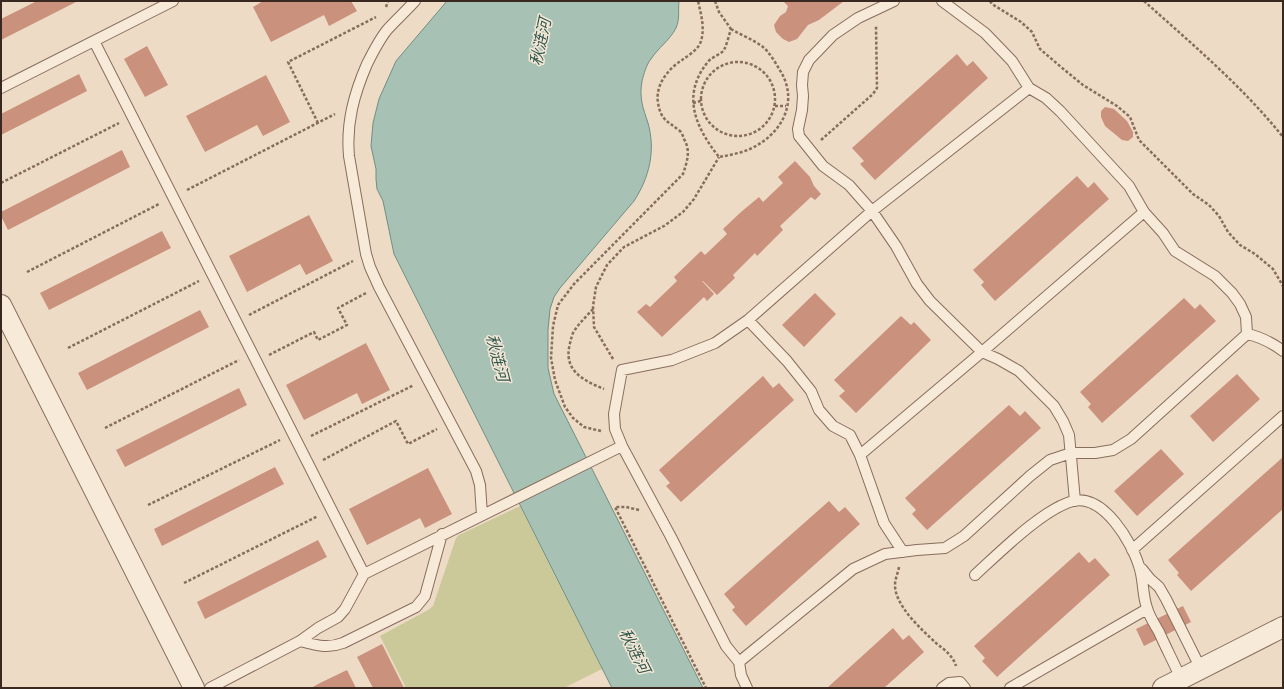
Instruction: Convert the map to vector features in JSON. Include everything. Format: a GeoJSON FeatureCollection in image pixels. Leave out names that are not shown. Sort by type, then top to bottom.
{"type":"FeatureCollection","features":[{"type":"Feature","properties":{"kind":"street"},"geometry":{"type":"LineString","coordinates":[[1,305],[194,688]]}},
{"type":"Feature","properties":{"kind":"street"},"geometry":{"type":"LineString","coordinates":[[1163,688],[1283,627]]}},
{"type":"Feature","properties":{"kind":"lane"},"geometry":{"type":"LineString","coordinates":[[1,88],[173,1]]}},
{"type":"Feature","properties":{"kind":"lane"},"geometry":{"type":"LineString","coordinates":[[415,1],[387,30],[375,48],[358,84],[352,105],[348,140],[349,156],[366,254],[371,271],[476,471],[480,485],[482,514]]}},
{"type":"Feature","properties":{"kind":"lane"},"geometry":{"type":"LineString","coordinates":[[894,1],[858,18],[833,35],[809,60],[803,72],[802,85],[804,96],[798,128],[799,136],[823,166],[849,185],[872,211],[896,246],[917,284],[930,301],[982,352],[1019,371],[1054,406],[1069,435],[1075,501]]}},
{"type":"Feature","properties":{"kind":"lane"},"geometry":{"type":"LineString","coordinates":[[942,1],[986,33],[1012,61],[1029,88],[1046,98],[1060,111],[1129,186],[1144,212],[1175,251],[1215,276],[1232,293],[1240,304],[1246,317],[1247,334]]}},
{"type":"Feature","properties":{"kind":"lane"},"geometry":{"type":"LineString","coordinates":[[94,41],[364,574]]}},
{"type":"Feature","properties":{"kind":"lane"},"geometry":{"type":"LineString","coordinates":[[747,688],[739,662],[726,646],[615,430],[614,414],[622,370],[672,360],[715,343],[748,320],[872,211],[1029,88]]}},
{"type":"Feature","properties":{"kind":"lane"},"geometry":{"type":"LineString","coordinates":[[860,455],[1144,212]]}},
{"type":"Feature","properties":{"kind":"lane"},"geometry":{"type":"LineString","coordinates":[[748,320],[787,361],[811,391],[819,410],[833,426],[850,435],[860,455],[884,523],[903,552]]}},
{"type":"Feature","properties":{"kind":"lane"},"geometry":{"type":"LineString","coordinates":[[1247,334],[1259,336],[1273,343],[1283,351]]}},
{"type":"Feature","properties":{"kind":"lane"},"geometry":{"type":"LineString","coordinates":[[739,662],[853,569],[885,554],[945,548],[964,536],[1030,476],[1050,460],[1071,453],[1096,453],[1113,450],[1131,439],[1247,334]]}},
{"type":"Feature","properties":{"kind":"lane"},"geometry":{"type":"LineString","coordinates":[[1132,550],[1283,416]]}},
{"type":"Feature","properties":{"kind":"lane"},"geometry":{"type":"LineString","coordinates":[[210,688],[300,641],[318,628],[338,617],[345,609],[364,574],[482,514],[622,446]]}},
{"type":"Feature","properties":{"kind":"lane"},"geometry":{"type":"LineString","coordinates":[[975,575],[1023,532],[1052,510],[1075,501],[1093,503],[1114,520],[1132,550],[1139,566],[1147,609],[1181,679]]}},
{"type":"Feature","properties":{"kind":"lane"},"geometry":{"type":"LineString","coordinates":[[300,641],[323,646],[333,646],[343,643],[416,606],[425,596],[442,534]]}},
{"type":"Feature","properties":{"kind":"lane"},"geometry":{"type":"LineString","coordinates":[[1139,566],[1159,587],[1166,598],[1201,669]]}},
{"type":"Feature","properties":{"kind":"lane"},"geometry":{"type":"LineString","coordinates":[[1010,688],[1147,609]]}},
{"type":"Feature","properties":{"kind":"lane"},"geometry":{"type":"LineString","coordinates":[[942,688],[949,683],[962,685]]}},
{"type":"Feature","properties":{"kind":"path"},"geometry":{"type":"LineString","coordinates":[[383,12],[386,9],[388,1]]}},
{"type":"Feature","properties":{"kind":"path"},"geometry":{"type":"LineString","coordinates":[[615,430],[602,431],[584,428],[573,418],[565,407],[555,380],[551,358],[553,326],[558,305],[574,284],[683,174],[688,161],[688,146],[680,132],[662,117],[658,102],[658,88],[666,73],[693,52],[701,42],[703,30],[702,15],[698,1]]}},
{"type":"Feature","properties":{"kind":"path"},"geometry":{"type":"LineString","coordinates":[[622,370],[610,355],[594,327],[593,309],[596,287],[607,265],[624,247],[664,226],[682,212],[694,199],[719,157],[752,148],[766,140],[782,123],[788,106],[788,90],[783,76],[773,60],[763,47],[731,29],[719,12],[715,1]]}},
{"type":"Feature","properties":{"kind":"path"},"geometry":{"type":"LineString","coordinates":[[990,1],[992,4],[1021,22],[1032,32],[1040,49],[1060,67],[1083,86],[1117,106],[1130,117],[1139,140],[1193,194],[1209,205],[1219,216],[1228,232],[1240,245],[1255,254],[1273,269],[1283,286]]}},
{"type":"Feature","properties":{"kind":"path"},"geometry":{"type":"LineString","coordinates":[[1144,1],[1219,69],[1264,114],[1283,137]]}},
{"type":"Feature","properties":{"kind":"path"},"geometry":{"type":"LineString","coordinates":[[810,150],[873,94],[877,88],[876,10]]}},
{"type":"Feature","properties":{"kind":"path"},"geometry":{"type":"LineString","coordinates":[[318,123],[288,62],[379,16]]}},
{"type":"Feature","properties":{"kind":"path"},"geometry":{"type":"LineString","coordinates":[[719,157],[706,141],[696,117],[692,95],[697,78],[708,61],[724,50],[731,29]]}},
{"type":"Feature","properties":{"kind":"path"},"geometry":{"type":"LineString","coordinates":[[740,62],[753,64],[763,71],[771,81],[775,93],[775,106],[771,117],[763,126],[754,132],[742,136],[730,135],[719,131],[710,123],[704,113],[701,101],[702,89],[708,78],[716,69],[728,63],[740,62]]}},
{"type":"Feature","properties":{"kind":"path"},"geometry":{"type":"LineString","coordinates":[[693,102],[701,101]]}},
{"type":"Feature","properties":{"kind":"path"},"geometry":{"type":"LineString","coordinates":[[27,272],[352,105]]}},
{"type":"Feature","properties":{"kind":"path"},"geometry":{"type":"LineString","coordinates":[[1,183],[132,117]]}},
{"type":"Feature","properties":{"kind":"path"},"geometry":{"type":"LineString","coordinates":[[236,322],[366,254]]}},
{"type":"Feature","properties":{"kind":"path"},"geometry":{"type":"LineString","coordinates":[[68,348],[212,274]]}},
{"type":"Feature","properties":{"kind":"path"},"geometry":{"type":"LineString","coordinates":[[106,428],[254,357],[314,332],[318,340],[347,325],[338,308],[379,287]]}},
{"type":"Feature","properties":{"kind":"path"},"geometry":{"type":"LineString","coordinates":[[593,309],[572,334],[568,353],[569,361],[572,369],[578,376],[596,386],[617,394]]}},
{"type":"Feature","properties":{"kind":"path"},"geometry":{"type":"LineString","coordinates":[[298,443],[427,378]]}},
{"type":"Feature","properties":{"kind":"path"},"geometry":{"type":"LineString","coordinates":[[310,466],[396,421],[408,444],[450,422]]}},
{"type":"Feature","properties":{"kind":"path"},"geometry":{"type":"LineString","coordinates":[[148,505],[293,434]]}},
{"type":"Feature","properties":{"kind":"path"},"geometry":{"type":"LineString","coordinates":[[655,506],[644,511],[626,507],[615,508],[706,688]]}},
{"type":"Feature","properties":{"kind":"path"},"geometry":{"type":"LineString","coordinates":[[184,583],[331,510]]}},
{"type":"Feature","properties":{"kind":"path"},"geometry":{"type":"LineString","coordinates":[[903,552],[895,585],[898,599],[910,616],[928,636],[954,660],[962,685]]}},
{"type":"Feature","properties":{"kind":"shaded area"},"geometry":{"type":"Polygon","coordinates":[[[520,506],[602,669],[564,688],[406,688],[380,636],[433,606],[456,538],[459,535],[520,506]]]}},
{"type":"Feature","properties":{"kind":"water","name":"秋涟河"},"geometry":{"type":"Polygon","coordinates":[[[447,1],[679,1],[676,28],[649,61],[642,81],[641,98],[648,123],[651,144],[650,164],[644,183],[634,201],[554,297],[550,309],[548,330],[548,368],[554,394],[703,688],[612,688],[394,254],[383,201],[377,189],[376,169],[371,146],[373,123],[379,99],[396,61],[447,1]]]}},
{"type":"Feature","properties":{"kind":"building"},"geometry":{"type":"Polygon","coordinates":[[[37,1],[78,1],[1,40],[1,19],[37,1]]]}},
{"type":"Feature","properties":{"kind":"building"},"geometry":{"type":"Polygon","coordinates":[[[263,1],[351,1],[357,11],[329,26],[324,15],[271,42],[253,7],[263,1]]]}},
{"type":"Feature","properties":{"kind":"building"},"geometry":{"type":"Polygon","coordinates":[[[783,1],[844,1],[819,20],[808,25],[797,39],[789,42],[783,39],[776,32],[774,25],[780,16],[786,12],[788,6],[783,1]]]}},
{"type":"Feature","properties":{"kind":"building"},"geometry":{"type":"Polygon","coordinates":[[[147,46],[168,85],[145,97],[124,59],[147,46]]]}},
{"type":"Feature","properties":{"kind":"building"},"geometry":{"type":"Polygon","coordinates":[[[957,54],[967,66],[973,61],[988,78],[875,180],[860,164],[864,161],[852,148],[957,54]]]}},
{"type":"Feature","properties":{"kind":"building"},"geometry":{"type":"Polygon","coordinates":[[[79,74],[87,91],[1,135],[1,114],[79,74]]]}},
{"type":"Feature","properties":{"kind":"building"},"geometry":{"type":"Polygon","coordinates":[[[266,75],[290,122],[263,136],[257,125],[205,152],[186,116],[266,75]]]}},
{"type":"Feature","properties":{"kind":"building"},"geometry":{"type":"Polygon","coordinates":[[[1105,107],[1114,109],[1127,121],[1133,132],[1133,137],[1128,141],[1122,140],[1105,126],[1101,117],[1101,111],[1105,107]]]}},
{"type":"Feature","properties":{"kind":"building"},"geometry":{"type":"Polygon","coordinates":[[[122,150],[130,167],[8,230],[1,216],[1,212],[122,150]]]}},
{"type":"Feature","properties":{"kind":"building"},"geometry":{"type":"Polygon","coordinates":[[[795,161],[810,177],[814,186],[821,194],[815,200],[811,197],[780,226],[783,230],[757,256],[755,253],[733,275],[735,278],[717,295],[702,281],[714,294],[707,301],[704,297],[662,337],[637,312],[646,304],[650,307],[677,281],[674,277],[701,251],[705,255],[727,234],[723,229],[741,212],[759,197],[763,202],[783,183],[778,177],[795,161]]]}},
{"type":"Feature","properties":{"kind":"building"},"geometry":{"type":"Polygon","coordinates":[[[1077,176],[1088,188],[1094,182],[1109,199],[995,301],[981,285],[984,282],[973,270],[1077,176]]]}},
{"type":"Feature","properties":{"kind":"building"},"geometry":{"type":"Polygon","coordinates":[[[309,215],[333,261],[306,275],[300,264],[247,292],[229,256],[309,215]]]}},
{"type":"Feature","properties":{"kind":"building"},"geometry":{"type":"Polygon","coordinates":[[[162,231],[171,248],[49,310],[40,293],[162,231]]]}},
{"type":"Feature","properties":{"kind":"building"},"geometry":{"type":"Polygon","coordinates":[[[815,293],[836,314],[804,347],[782,325],[815,293]]]}},
{"type":"Feature","properties":{"kind":"building"},"geometry":{"type":"Polygon","coordinates":[[[1184,298],[1195,309],[1200,304],[1216,321],[1102,423],[1088,407],[1091,404],[1080,392],[1184,298]]]}},
{"type":"Feature","properties":{"kind":"building"},"geometry":{"type":"Polygon","coordinates":[[[200,310],[209,327],[87,390],[78,373],[200,310]]]}},
{"type":"Feature","properties":{"kind":"building"},"geometry":{"type":"Polygon","coordinates":[[[901,316],[911,325],[914,322],[931,340],[856,413],[839,396],[845,391],[834,380],[901,316]]]}},
{"type":"Feature","properties":{"kind":"building"},"geometry":{"type":"Polygon","coordinates":[[[366,343],[390,390],[362,404],[357,393],[304,420],[286,385],[366,343]]]}},
{"type":"Feature","properties":{"kind":"building"},"geometry":{"type":"Polygon","coordinates":[[[1237,374],[1260,399],[1213,442],[1190,416],[1237,374]]]}},
{"type":"Feature","properties":{"kind":"building"},"geometry":{"type":"Polygon","coordinates":[[[763,376],[773,388],[779,383],[794,400],[681,502],[666,486],[670,483],[659,470],[763,376]]]}},
{"type":"Feature","properties":{"kind":"building"},"geometry":{"type":"Polygon","coordinates":[[[239,388],[247,405],[125,467],[116,450],[239,388]]]}},
{"type":"Feature","properties":{"kind":"building"},"geometry":{"type":"Polygon","coordinates":[[[1009,405],[1020,416],[1025,411],[1041,428],[927,530],[912,514],[916,510],[905,498],[1009,405]]]}},
{"type":"Feature","properties":{"kind":"building"},"geometry":{"type":"Polygon","coordinates":[[[1161,449],[1184,474],[1137,516],[1114,491],[1161,449]]]}},
{"type":"Feature","properties":{"kind":"building"},"geometry":{"type":"Polygon","coordinates":[[[1283,457],[1283,509],[1191,591],[1177,575],[1179,573],[1168,560],[1283,457]]]}},
{"type":"Feature","properties":{"kind":"building"},"geometry":{"type":"Polygon","coordinates":[[[275,467],[284,484],[162,546],[154,529],[275,467]]]}},
{"type":"Feature","properties":{"kind":"building"},"geometry":{"type":"Polygon","coordinates":[[[428,468],[452,514],[425,528],[420,518],[367,545],[349,509],[428,468]]]}},
{"type":"Feature","properties":{"kind":"building"},"geometry":{"type":"Polygon","coordinates":[[[829,501],[839,512],[845,507],[860,524],[746,626],[732,610],[735,607],[724,594],[829,501]]]}},
{"type":"Feature","properties":{"kind":"building"},"geometry":{"type":"Polygon","coordinates":[[[318,540],[327,557],[205,619],[197,602],[318,540]]]}},
{"type":"Feature","properties":{"kind":"building"},"geometry":{"type":"Polygon","coordinates":[[[1079,552],[1089,563],[1095,558],[1110,575],[997,677],[982,661],[985,658],[974,646],[1079,552]]]}},
{"type":"Feature","properties":{"kind":"building"},"geometry":{"type":"Polygon","coordinates":[[[1183,606],[1191,622],[1144,646],[1136,629],[1183,606]]]}},
{"type":"Feature","properties":{"kind":"building"},"geometry":{"type":"Polygon","coordinates":[[[893,628],[903,640],[909,635],[924,652],[884,688],[827,688],[893,628]]]}},
{"type":"Feature","properties":{"kind":"building"},"geometry":{"type":"Polygon","coordinates":[[[382,644],[404,688],[373,688],[357,657],[382,644]]]}},
{"type":"Feature","properties":{"kind":"building"},"geometry":{"type":"Polygon","coordinates":[[[347,670],[356,688],[311,688],[320,683],[347,670]]]}}]}
